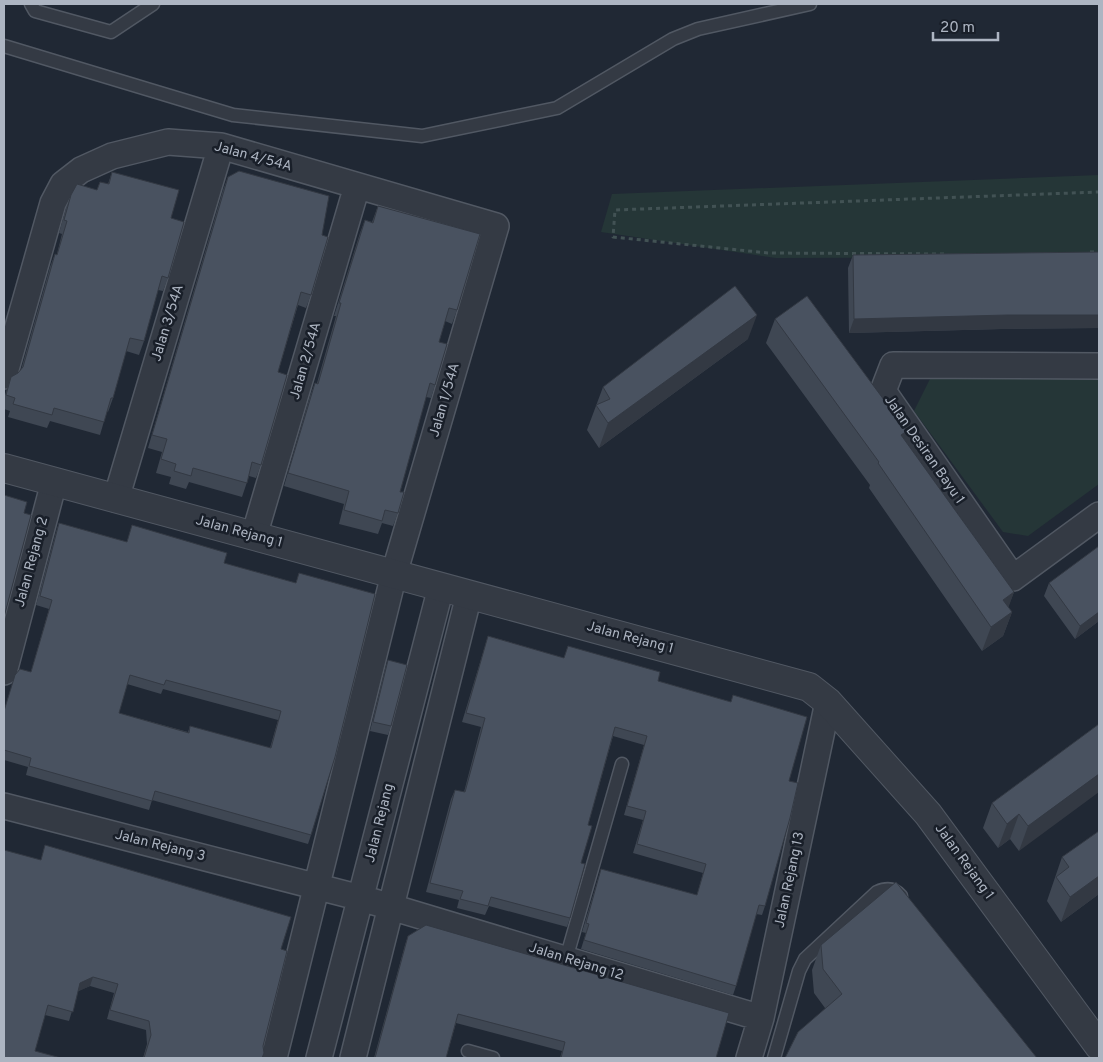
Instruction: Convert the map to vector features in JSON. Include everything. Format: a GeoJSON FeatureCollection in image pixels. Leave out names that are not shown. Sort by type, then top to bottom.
{"type":"FeatureCollection","features":[{"type":"Feature","properties":{"kind":"street","name":"Jalan 4/54A"},"geometry":{"type":"LineString","coordinates":[[4,376],[53,203],[63,184],[81,170],[112,156],[168,142],[221,146],[496,226]]}},
{"type":"Feature","properties":{"kind":"street","name":"Jalan 3/54A"},"geometry":{"type":"LineString","coordinates":[[116,499],[221,146]]}},
{"type":"Feature","properties":{"kind":"street","name":"Jalan 2/54A"},"geometry":{"type":"LineString","coordinates":[[254,536],[357,186]]}},
{"type":"Feature","properties":{"kind":"street","name":"Jalan 1/54A"},"geometry":{"type":"LineString","coordinates":[[274,1058],[394,574],[496,226]]}},
{"type":"Feature","properties":{"kind":"street","name":"Jalan Desiran Bayu 1"},"geometry":{"type":"LineString","coordinates":[[1099,366],[894,365],[883,391],[1013,578],[1099,515]]}},
{"type":"Feature","properties":{"kind":"street","name":"Jalan Rejang 1"},"geometry":{"type":"LineString","coordinates":[[4,468],[810,687],[828,702],[928,814],[1099,1046]]}},
{"type":"Feature","properties":{"kind":"street","name":"Jalan Rejang 2"},"geometry":{"type":"LineString","coordinates":[[4,672],[54,482]]}},
{"type":"Feature","properties":{"kind":"street","name":"Jalan Rejang"},"geometry":{"type":"LineString","coordinates":[[319,1058],[441,587]]}},
{"type":"Feature","properties":{"kind":"street"},"geometry":{"type":"LineString","coordinates":[[353,1058],[469,595]]}},
{"type":"Feature","properties":{"kind":"street","name":"Jalan Rejang 13"},"geometry":{"type":"LineString","coordinates":[[749,1058],[761,1018],[828,702]]}},
{"type":"Feature","properties":{"kind":"street","name":"Jalan Rejang 3"},"geometry":{"type":"LineString","coordinates":[[4,806],[361,898]]}},
{"type":"Feature","properties":{"kind":"street","name":"Jalan Rejang 12"},"geometry":{"type":"LineString","coordinates":[[361,898],[761,1018]]}},
{"type":"Feature","properties":{"kind":"lane"},"geometry":{"type":"LineString","coordinates":[[32,4],[35,11],[111,32],[153,4]]}},
{"type":"Feature","properties":{"kind":"lane"},"geometry":{"type":"LineString","coordinates":[[4,46],[233,115],[422,136],[557,108],[673,39],[698,29],[810,4]]}},
{"type":"Feature","properties":{"kind":"lane"},"geometry":{"type":"LineString","coordinates":[[566,960],[622,764]]}},
{"type":"Feature","properties":{"kind":"lane"},"geometry":{"type":"LineString","coordinates":[[774,1058],[799,971],[805,959],[876,892],[886,888],[896,891],[909,906]]}},
{"type":"Feature","properties":{"kind":"lane"},"geometry":{"type":"LineString","coordinates":[[468,1051],[493,1058]]}},
{"type":"Feature","properties":{"kind":"path"},"geometry":{"type":"LineString","coordinates":[[954,254],[768,253],[613,237],[615,210],[1099,192]]}},
{"type":"Feature","properties":{"kind":"path"},"geometry":{"type":"LineString","coordinates":[[1080,253],[1099,252]]}},
{"type":"Feature","properties":{"kind":"shaded area"},"geometry":{"type":"Polygon","coordinates":[[[1099,175],[1099,257],[776,258],[601,232],[612,194],[1099,175]]]}},
{"type":"Feature","properties":{"kind":"shaded area"},"geometry":{"type":"Polygon","coordinates":[[[1099,378],[1099,484],[1028,536],[1003,532],[914,411],[930,379],[1099,378]]]}},
{"type":"Feature","properties":{"kind":"building"},"geometry":{"type":"Polygon","coordinates":[[[239,171],[329,196],[322,235],[328,237],[311,295],[301,292],[278,372],[287,375],[261,465],[252,462],[247,483],[193,468],[191,476],[174,471],[176,464],[161,459],[167,439],[152,435],[228,177],[239,171]]]}},
{"type":"Feature","properties":{"kind":"building"},"geometry":{"type":"Polygon","coordinates":[[[112,172],[179,190],[171,218],[184,222],[168,278],[162,276],[144,341],[130,338],[113,398],[111,398],[104,422],[54,408],[52,415],[13,404],[15,398],[6,395],[11,377],[23,367],[55,254],[57,255],[67,221],[64,220],[71,195],[77,184],[97,190],[100,182],[109,184],[112,172]]]}},
{"type":"Feature","properties":{"kind":"building"},"geometry":{"type":"Polygon","coordinates":[[[378,206],[480,234],[457,310],[449,308],[439,342],[447,344],[435,385],[430,383],[400,492],[404,492],[398,513],[385,510],[382,521],[344,510],[349,491],[288,473],[315,383],[318,384],[341,303],[339,303],[365,220],[373,223],[378,206]]]}},
{"type":"Feature","properties":{"kind":"building"},"geometry":{"type":"Polygon","coordinates":[[[1099,252],[1099,315],[1007,315],[854,319],[853,255],[1099,252]]]}},
{"type":"Feature","properties":{"kind":"building"},"geometry":{"type":"Polygon","coordinates":[[[735,286],[757,315],[608,423],[596,405],[610,399],[603,387],[735,286]]]}},
{"type":"Feature","properties":{"kind":"building"},"geometry":{"type":"Polygon","coordinates":[[[807,296],[907,431],[901,435],[1014,592],[1003,600],[1012,612],[991,627],[879,462],[775,319],[807,296]]]}},
{"type":"Feature","properties":{"kind":"building"},"geometry":{"type":"Polygon","coordinates":[[[4,495],[27,502],[24,513],[31,515],[4,617],[4,495]]]}},
{"type":"Feature","properties":{"kind":"building"},"geometry":{"type":"Polygon","coordinates":[[[59,523],[127,542],[132,525],[227,553],[224,563],[296,583],[299,573],[375,594],[335,757],[311,835],[155,791],[152,801],[29,766],[31,758],[4,750],[4,711],[15,675],[20,669],[31,672],[52,600],[40,596],[59,523]],[[130,675],[119,713],[189,733],[190,726],[271,748],[281,711],[166,680],[164,685],[130,675]]]}},
{"type":"Feature","properties":{"kind":"building"},"geometry":{"type":"Polygon","coordinates":[[[1099,546],[1099,612],[1080,626],[1049,583],[1099,546]]]}},
{"type":"Feature","properties":{"kind":"building"},"geometry":{"type":"Polygon","coordinates":[[[488,636],[564,658],[568,646],[660,672],[658,681],[731,702],[733,695],[807,717],[789,781],[798,783],[790,818],[765,906],[759,905],[736,986],[584,940],[589,924],[586,923],[601,869],[697,895],[706,864],[637,844],[646,811],[627,806],[647,736],[615,727],[588,825],[592,826],[581,863],[585,864],[570,918],[491,897],[488,906],[460,899],[463,891],[430,883],[455,790],[465,792],[485,718],[466,713],[488,636]]]}},
{"type":"Feature","properties":{"kind":"building"},"geometry":{"type":"Polygon","coordinates":[[[388,660],[407,665],[391,726],[373,722],[388,660]]]}},
{"type":"Feature","properties":{"kind":"building"},"geometry":{"type":"Polygon","coordinates":[[[1099,724],[1099,774],[1028,826],[1019,814],[1007,824],[992,803],[1099,724]]]}},
{"type":"Feature","properties":{"kind":"building"},"geometry":{"type":"Polygon","coordinates":[[[1099,831],[1099,876],[1070,897],[1056,877],[1069,867],[1062,857],[1099,831]]]}},
{"type":"Feature","properties":{"kind":"building"},"geometry":{"type":"Polygon","coordinates":[[[45,845],[291,917],[281,949],[287,951],[263,1046],[264,1053],[262,1058],[144,1058],[151,1035],[149,1021],[110,1010],[118,984],[93,977],[80,983],[73,1012],[48,1005],[35,1051],[61,1058],[4,1058],[4,850],[41,860],[45,845]]]}},
{"type":"Feature","properties":{"kind":"building"},"geometry":{"type":"Polygon","coordinates":[[[896,882],[1037,1058],[785,1058],[798,1032],[842,994],[823,969],[821,945],[896,882]]]}},
{"type":"Feature","properties":{"kind":"building"},"geometry":{"type":"Polygon","coordinates":[[[426,925],[729,1013],[716,1058],[561,1058],[565,1042],[458,1014],[446,1058],[375,1058],[408,936],[426,925]]]}}]}
